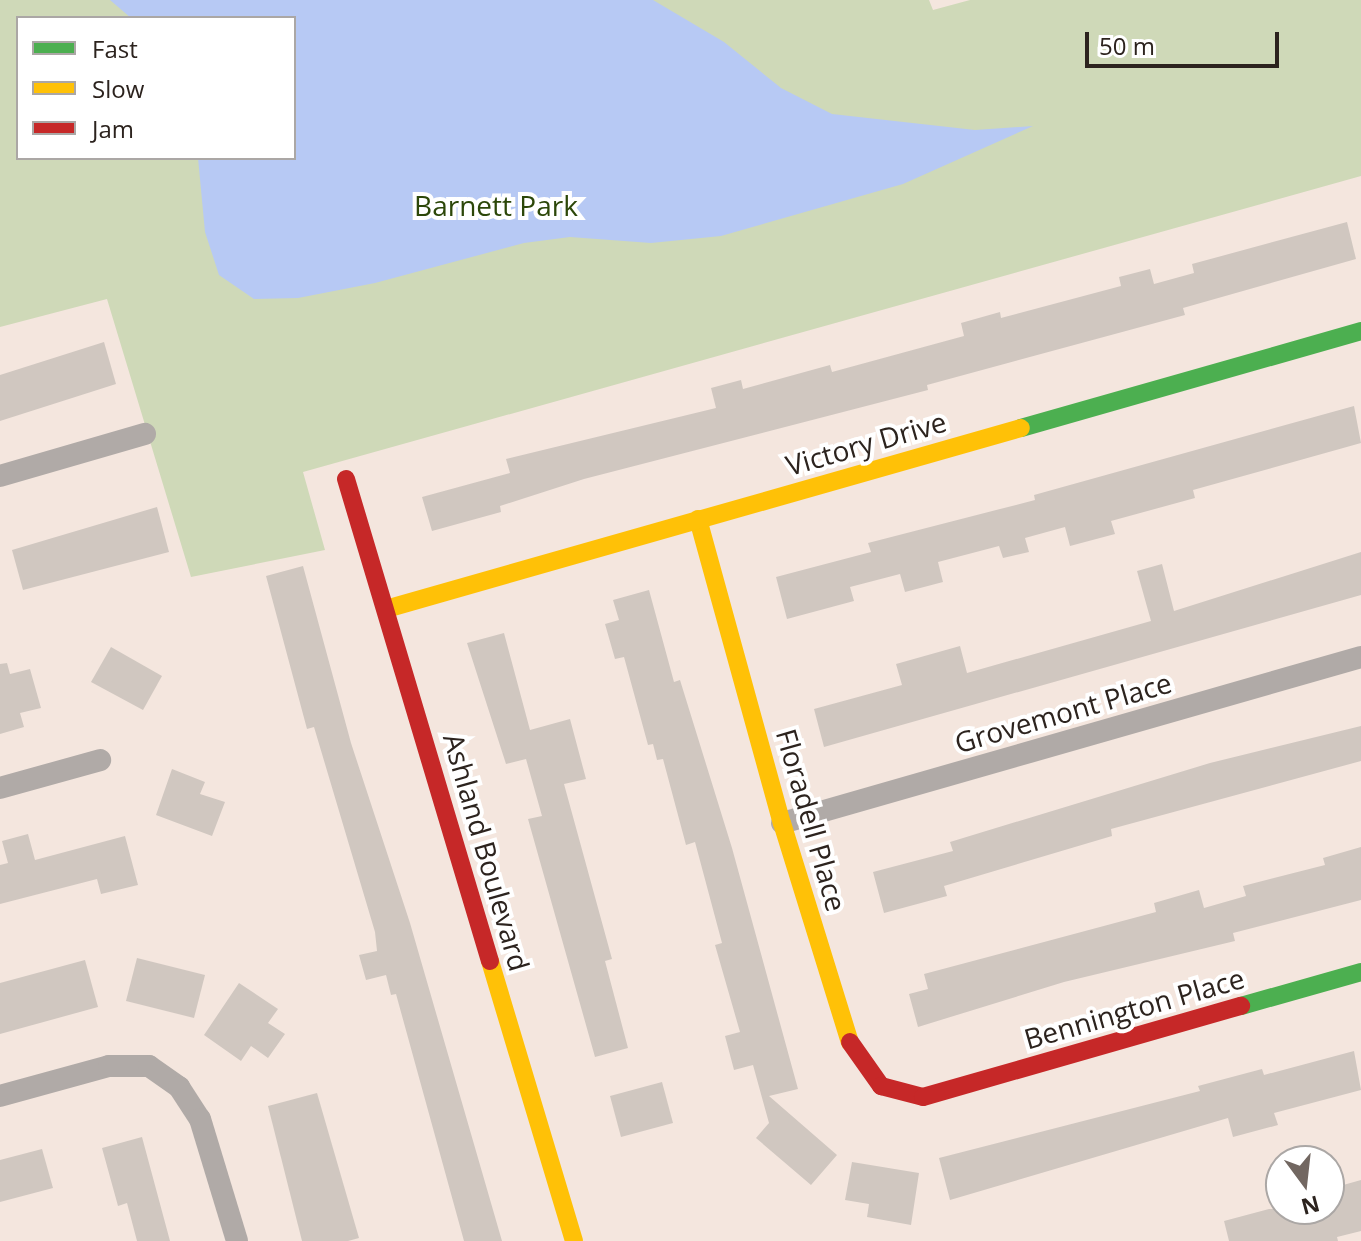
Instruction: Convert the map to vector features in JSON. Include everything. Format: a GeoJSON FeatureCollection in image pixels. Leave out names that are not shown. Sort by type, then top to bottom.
{"type":"FeatureCollection","features":[{"type":"Feature","properties":{"kind":"street","name":"Victory Drive"},"geometry":{"type":"LineString","coordinates":[[386,609],[1361,331]]}},
{"type":"Feature","properties":{"kind":"street"},"geometry":{"type":"LineString","coordinates":[[0,476],[145,434]]}},
{"type":"Feature","properties":{"kind":"street","name":"Ashland Boulevard"},"geometry":{"type":"LineString","coordinates":[[346,479],[574,1241]]}},
{"type":"Feature","properties":{"kind":"street","name":"Floradell Place"},"geometry":{"type":"LineString","coordinates":[[698,519],[782,823],[854,1054],[881,1086],[923,1097]]}},
{"type":"Feature","properties":{"kind":"street","name":"Grovemont Place"},"geometry":{"type":"LineString","coordinates":[[782,823],[1361,657]]}},
{"type":"Feature","properties":{"kind":"street"},"geometry":{"type":"LineString","coordinates":[[0,788],[100,760]]}},
{"type":"Feature","properties":{"kind":"street","name":"Bennington Place"},"geometry":{"type":"LineString","coordinates":[[923,1097],[1361,972]]}},
{"type":"Feature","properties":{"kind":"street"},"geometry":{"type":"LineString","coordinates":[[0,1096],[109,1066],[149,1066],[179,1087],[200,1119],[237,1241]]}},
{"type":"Feature","properties":{"kind":"green space","name":"Barnett Park"},"geometry":{"type":"Polygon","coordinates":[[[0,0],[929,0],[933,10],[970,0],[1361,0],[1361,176],[303,472],[325,550],[191,577],[107,299],[0,327],[0,0]]]}},
{"type":"Feature","properties":{"kind":"water"},"geometry":{"type":"Polygon","coordinates":[[[110,0],[653,0],[724,42],[781,88],[832,114],[975,130],[1033,126],[903,184],[721,236],[651,243],[570,237],[524,243],[375,283],[298,298],[254,299],[219,275],[205,232],[198,160],[296,160],[296,16],[129,16],[110,0]]]}},
{"type":"Feature","properties":{"kind":"building"},"geometry":{"type":"Polygon","coordinates":[[[1347,222],[1356,259],[1183,308],[1185,315],[927,385],[928,390],[584,479],[500,506],[501,512],[432,531],[422,497],[510,473],[506,459],[716,408],[711,388],[741,380],[743,389],[830,365],[832,372],[964,336],[961,323],[1000,312],[1001,318],[1121,286],[1119,277],[1150,269],[1154,284],[1194,273],[1192,264],[1347,222]]]}},
{"type":"Feature","properties":{"kind":"building"},"geometry":{"type":"Polygon","coordinates":[[[104,342],[116,384],[0,421],[0,375],[104,342]]]}},
{"type":"Feature","properties":{"kind":"building"},"geometry":{"type":"Polygon","coordinates":[[[1354,406],[1361,443],[1193,490],[1195,498],[1111,521],[1115,534],[1070,546],[1065,527],[1025,538],[1029,552],[1003,558],[999,546],[938,562],[943,582],[905,592],[900,574],[850,587],[854,601],[787,619],[776,577],[871,552],[868,543],[1035,500],[1034,495],[1354,406]]]}},
{"type":"Feature","properties":{"kind":"building"},"geometry":{"type":"Polygon","coordinates":[[[157,507],[169,552],[23,590],[12,550],[157,507]]]}},
{"type":"Feature","properties":{"kind":"building"},"geometry":{"type":"Polygon","coordinates":[[[1361,552],[1361,595],[824,747],[814,709],[902,685],[896,664],[960,646],[967,673],[1151,621],[1137,571],[1162,564],[1174,611],[1361,552]]]}},
{"type":"Feature","properties":{"kind":"building"},"geometry":{"type":"Polygon","coordinates":[[[303,566],[351,743],[410,923],[502,1241],[464,1241],[396,994],[391,995],[386,975],[366,980],[359,955],[377,951],[375,932],[314,727],[307,729],[266,576],[303,566]]]}},
{"type":"Feature","properties":{"kind":"building"},"geometry":{"type":"Polygon","coordinates":[[[649,590],[674,682],[680,680],[732,848],[798,1089],[769,1096],[837,1155],[811,1185],[756,1138],[769,1123],[753,1065],[734,1070],[725,1036],[740,1032],[715,945],[722,943],[695,842],[686,845],[663,759],[657,760],[653,744],[648,745],[624,657],[615,659],[605,624],[619,620],[613,600],[649,590]]]}},
{"type":"Feature","properties":{"kind":"building"},"geometry":{"type":"Polygon","coordinates":[[[504,633],[530,730],[570,719],[586,779],[564,784],[612,959],[605,961],[628,1048],[595,1057],[528,819],[542,816],[526,759],[506,764],[467,643],[504,633]]]}},
{"type":"Feature","properties":{"kind":"building"},"geometry":{"type":"Polygon","coordinates":[[[111,647],[162,676],[143,710],[91,682],[111,647]]]}},
{"type":"Feature","properties":{"kind":"building"},"geometry":{"type":"Polygon","coordinates":[[[7,663],[10,674],[30,669],[41,708],[20,713],[24,727],[0,734],[0,664],[7,663]]]}},
{"type":"Feature","properties":{"kind":"building"},"geometry":{"type":"Polygon","coordinates":[[[1361,726],[1361,761],[1111,829],[1112,836],[944,886],[947,896],[884,913],[873,872],[953,851],[950,842],[1210,763],[1361,726]]]}},
{"type":"Feature","properties":{"kind":"building"},"geometry":{"type":"Polygon","coordinates":[[[172,769],[205,782],[200,794],[225,802],[212,836],[156,815],[172,769]]]}},
{"type":"Feature","properties":{"kind":"building"},"geometry":{"type":"Polygon","coordinates":[[[28,834],[35,860],[125,836],[138,885],[101,894],[97,879],[0,904],[0,865],[8,863],[2,841],[28,834]]]}},
{"type":"Feature","properties":{"kind":"building"},"geometry":{"type":"Polygon","coordinates":[[[1361,847],[1361,900],[1233,933],[1235,941],[1064,982],[918,1027],[909,994],[928,989],[924,974],[1156,912],[1154,903],[1199,890],[1204,908],[1246,896],[1243,886],[1325,865],[1323,858],[1361,847]]]}},
{"type":"Feature","properties":{"kind":"building"},"geometry":{"type":"Polygon","coordinates":[[[137,958],[205,975],[194,1018],[126,1001],[137,958]]]}},
{"type":"Feature","properties":{"kind":"building"},"geometry":{"type":"Polygon","coordinates":[[[85,960],[98,1007],[0,1034],[0,983],[85,960]]]}},
{"type":"Feature","properties":{"kind":"building"},"geometry":{"type":"Polygon","coordinates":[[[239,983],[278,1009],[268,1023],[285,1034],[268,1058],[251,1046],[241,1061],[204,1035],[239,983]]]}},
{"type":"Feature","properties":{"kind":"building"},"geometry":{"type":"Polygon","coordinates":[[[1354,1051],[1361,1090],[1274,1113],[1278,1125],[1233,1137],[1228,1118],[950,1200],[939,1158],[1200,1091],[1198,1086],[1262,1069],[1264,1075],[1354,1051]]]}},
{"type":"Feature","properties":{"kind":"building"},"geometry":{"type":"Polygon","coordinates":[[[662,1082],[673,1123],[621,1137],[610,1096],[662,1082]]]}},
{"type":"Feature","properties":{"kind":"building"},"geometry":{"type":"Polygon","coordinates":[[[317,1093],[359,1238],[348,1241],[302,1241],[268,1106],[317,1093]]]}},
{"type":"Feature","properties":{"kind":"building"},"geometry":{"type":"Polygon","coordinates":[[[142,1137],[170,1241],[137,1241],[127,1203],[118,1206],[102,1148],[142,1137]]]}},
{"type":"Feature","properties":{"kind":"building"},"geometry":{"type":"Polygon","coordinates":[[[42,1149],[53,1188],[0,1202],[0,1160],[42,1149]]]}},
{"type":"Feature","properties":{"kind":"building"},"geometry":{"type":"Polygon","coordinates":[[[852,1162],[919,1173],[911,1225],[867,1217],[869,1204],[845,1200],[852,1162]]]}},
{"type":"Feature","properties":{"kind":"building"},"geometry":{"type":"Polygon","coordinates":[[[1361,1180],[1361,1231],[1337,1237],[1338,1241],[1229,1241],[1224,1221],[1265,1210],[1265,1225],[1345,1225],[1345,1184],[1361,1180]]]}},
{"type":"Feature","properties":{"kind":"traffic: fast"},"geometry":{"type":"LineString","coordinates":[[1021,428],[1361,331]]}},
{"type":"Feature","properties":{"kind":"traffic: fast"},"geometry":{"type":"LineString","coordinates":[[1241,1006],[1361,972]]}},
{"type":"Feature","properties":{"kind":"traffic: slow"},"geometry":{"type":"LineString","coordinates":[[386,609],[1021,428]]}},
{"type":"Feature","properties":{"kind":"traffic: slow"},"geometry":{"type":"LineString","coordinates":[[698,519],[782,823],[850,1042]]}},
{"type":"Feature","properties":{"kind":"traffic: slow"},"geometry":{"type":"LineString","coordinates":[[490,961],[574,1241]]}},
{"type":"Feature","properties":{"kind":"traffic: jam"},"geometry":{"type":"LineString","coordinates":[[346,479],[490,961]]}},
{"type":"Feature","properties":{"kind":"traffic: jam"},"geometry":{"type":"LineString","coordinates":[[850,1042],[881,1086],[923,1097],[1241,1006]]}}]}
